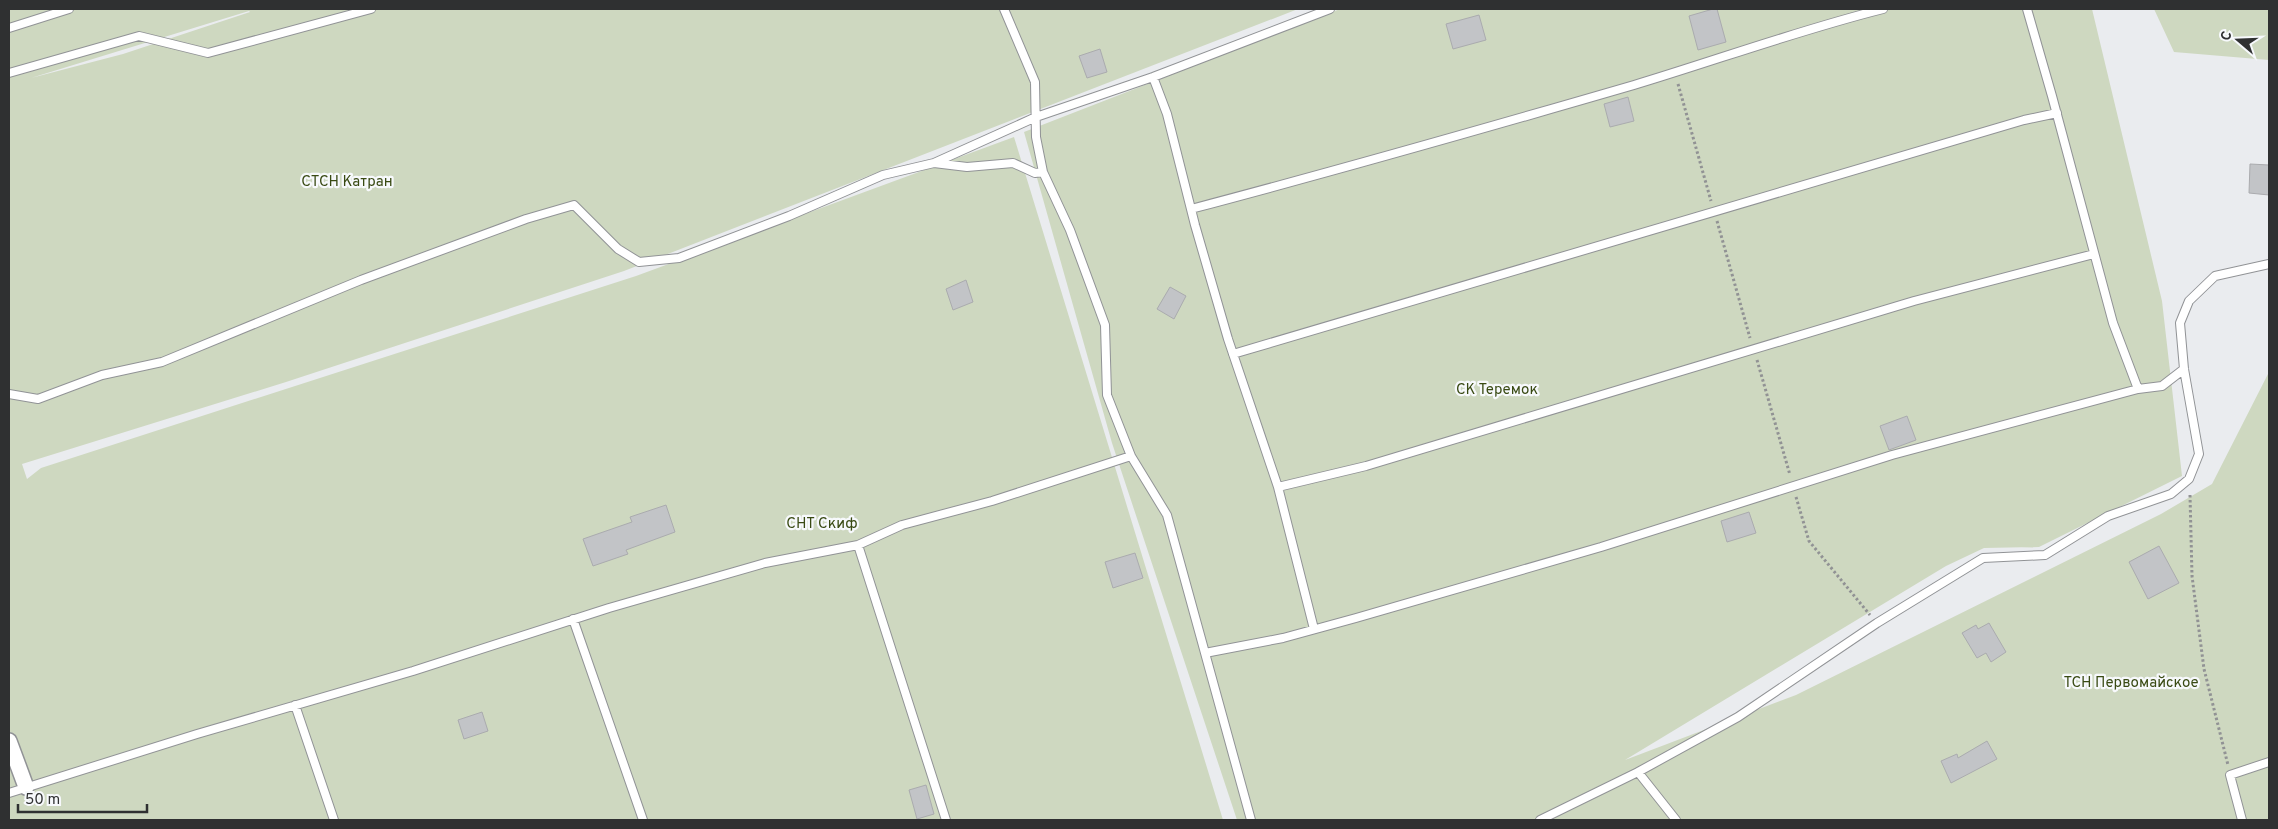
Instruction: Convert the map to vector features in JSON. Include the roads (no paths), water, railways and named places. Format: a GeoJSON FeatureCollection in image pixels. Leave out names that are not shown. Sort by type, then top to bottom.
{"type":"FeatureCollection","features":[{"type":"Feature","properties":{"kind":"street"},"geometry":{"type":"LineString","coordinates":[[9,741],[26,787]]}},
{"type":"Feature","properties":{"kind":"lane"},"geometry":{"type":"LineString","coordinates":[[9,28],[68,9]]}},
{"type":"Feature","properties":{"kind":"lane"},"geometry":{"type":"LineString","coordinates":[[9,73],[139,36],[208,53],[371,9]]}},
{"type":"Feature","properties":{"kind":"lane"},"geometry":{"type":"LineString","coordinates":[[1004,9],[1035,82],[1036,137],[1043,172],[1070,230],[1105,325],[1107,396],[1131,456],[1167,515],[1251,820]]}},
{"type":"Feature","properties":{"kind":"lane"},"geometry":{"type":"LineString","coordinates":[[9,394],[38,399],[102,375],[162,362],[361,280],[526,220],[574,205],[618,249],[639,262],[679,258],[789,216],[883,175],[934,163],[1036,117],[1153,77],[1330,9]]}},
{"type":"Feature","properties":{"kind":"lane"},"geometry":{"type":"LineString","coordinates":[[1190,209],[1354,166],[1636,84],[1841,19],[1883,9]]}},
{"type":"Feature","properties":{"kind":"lane"},"geometry":{"type":"LineString","coordinates":[[2026,9],[2057,113],[2113,324],[2138,389]]}},
{"type":"Feature","properties":{"kind":"lane"},"geometry":{"type":"LineString","coordinates":[[1153,77],[1167,114],[1190,209],[1233,354],[1278,487],[1314,630]]}},
{"type":"Feature","properties":{"kind":"lane"},"geometry":{"type":"LineString","coordinates":[[1233,354],[2024,120],[2057,113]]}},
{"type":"Feature","properties":{"kind":"lane"},"geometry":{"type":"LineString","coordinates":[[934,163],[967,167],[1014,163],[1034,173],[1043,172]]}},
{"type":"Feature","properties":{"kind":"lane"},"geometry":{"type":"LineString","coordinates":[[1278,487],[1366,466],[1914,301],[2094,254]]}},
{"type":"Feature","properties":{"kind":"lane"},"geometry":{"type":"LineString","coordinates":[[1540,820],[1638,772],[1738,717],[1877,623],[1983,558],[2045,555],[2108,516],[2171,494],[2189,479],[2199,454],[2184,369],[2180,323],[2189,301],[2215,276],[2269,264]]}},
{"type":"Feature","properties":{"kind":"lane"},"geometry":{"type":"LineString","coordinates":[[1205,653],[1314,630],[1601,547],[1892,455],[2138,389],[2162,386],[2184,369]]}},
{"type":"Feature","properties":{"kind":"lane"},"geometry":{"type":"LineString","coordinates":[[9,793],[295,705],[413,671],[573,619],[765,563],[858,544],[902,525],[992,502],[1131,456]]}},
{"type":"Feature","properties":{"kind":"lane"},"geometry":{"type":"LineString","coordinates":[[858,544],[946,820]]}},
{"type":"Feature","properties":{"kind":"lane"},"geometry":{"type":"LineString","coordinates":[[573,619],[643,820]]}},
{"type":"Feature","properties":{"kind":"lane"},"geometry":{"type":"LineString","coordinates":[[295,705],[334,820]]}},
{"type":"Feature","properties":{"kind":"lane"},"geometry":{"type":"LineString","coordinates":[[2242,820],[2230,775],[2269,762]]}},
{"type":"Feature","properties":{"kind":"lane"},"geometry":{"type":"LineString","coordinates":[[1638,772],[1676,820]]}},
{"type":"Feature","properties":{"kind":"park label","name":"СТСН Катран"},"geometry":{"type":"Point","coordinates":[347,182]}},
{"type":"Feature","properties":{"kind":"park label","name":"СК Теремок"},"geometry":{"type":"Point","coordinates":[1497,390]}},
{"type":"Feature","properties":{"kind":"park label","name":"СНТ Скиф"},"geometry":{"type":"Point","coordinates":[822,524]}},
{"type":"Feature","properties":{"kind":"park label","name":"ТСН Первомайское"},"geometry":{"type":"Point","coordinates":[2131,683]}}]}
